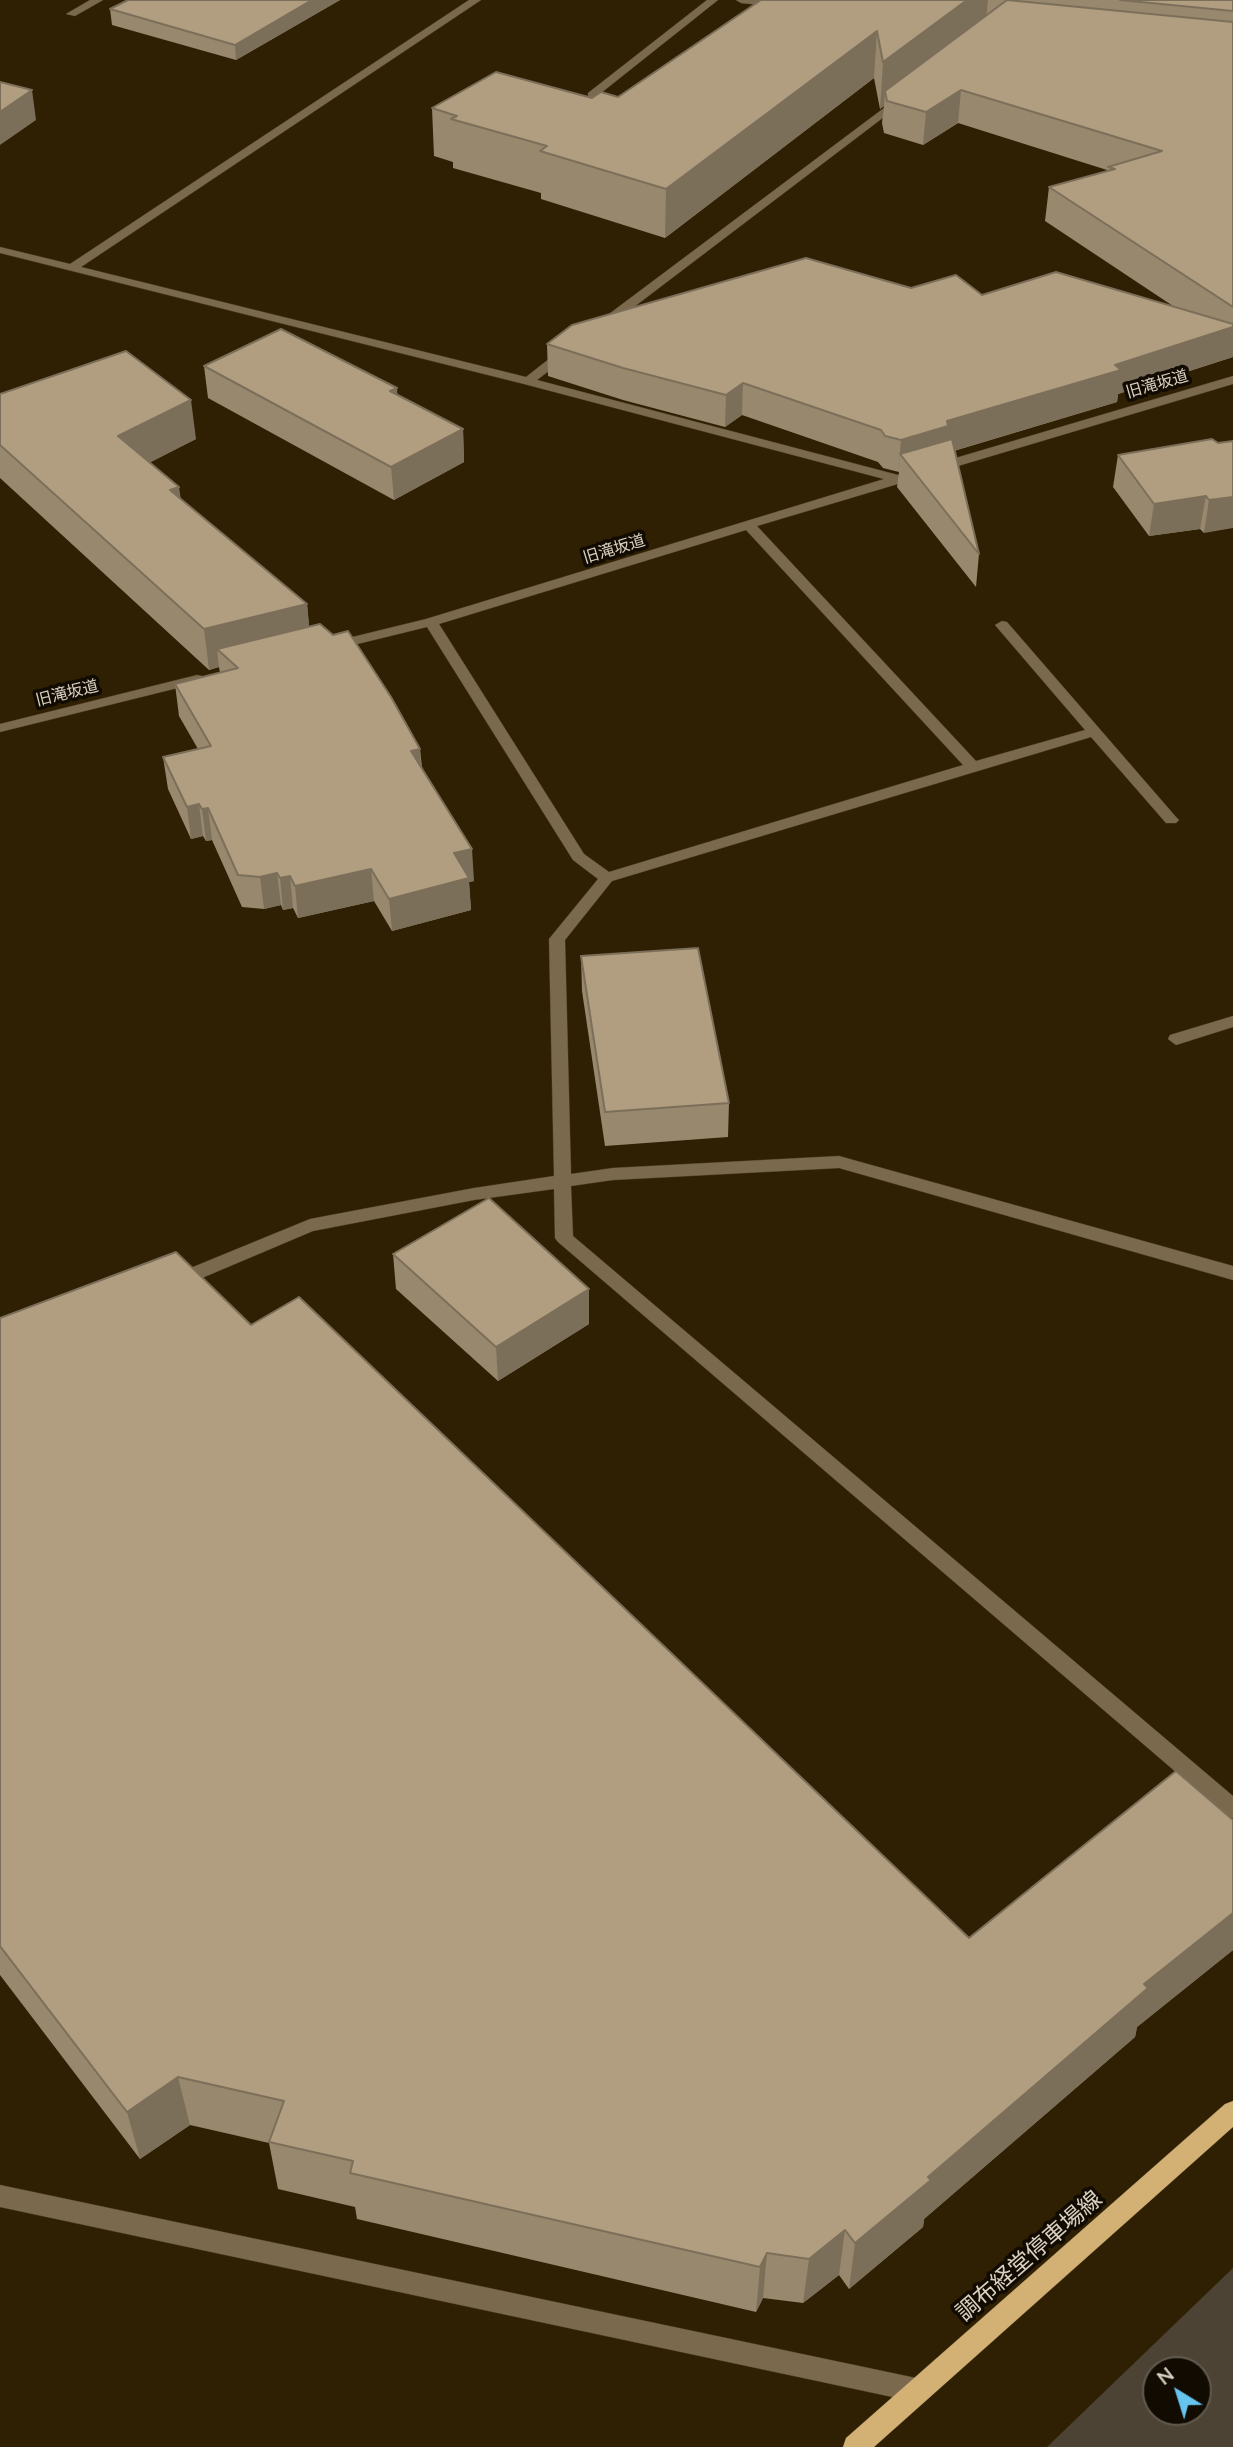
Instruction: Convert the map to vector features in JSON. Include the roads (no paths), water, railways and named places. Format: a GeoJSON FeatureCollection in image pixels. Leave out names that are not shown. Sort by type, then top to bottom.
{"type":"FeatureCollection","features":[{"type":"Feature","properties":{"kind":"main road","name":"調布経堂停車場線"},"geometry":{"type":"LineString","coordinates":[[858,2444],[1233,2112]]}},
{"type":"Feature","properties":{"kind":"street"},"geometry":{"type":"LineString","coordinates":[[71,14],[98,0]]}},
{"type":"Feature","properties":{"kind":"street"},"geometry":{"type":"LineString","coordinates":[[74,267],[476,0]]}},
{"type":"Feature","properties":{"kind":"street"},"geometry":{"type":"LineString","coordinates":[[592,95],[713,0]]}},
{"type":"Feature","properties":{"kind":"street"},"geometry":{"type":"LineString","coordinates":[[740,0],[794,5]]}},
{"type":"Feature","properties":{"kind":"street"},"geometry":{"type":"LineString","coordinates":[[594,331],[913,92]]}},
{"type":"Feature","properties":{"kind":"street"},"geometry":{"type":"LineString","coordinates":[[0,250],[528,381],[898,479]]}},
{"type":"Feature","properties":{"kind":"street"},"geometry":{"type":"LineString","coordinates":[[528,381],[572,348]]}},
{"type":"Feature","properties":{"kind":"street","name":"旧滝坂道"},"geometry":{"type":"LineString","coordinates":[[325,648],[431,622],[748,524],[1233,380]]}},
{"type":"Feature","properties":{"kind":"street"},"geometry":{"type":"LineString","coordinates":[[748,524],[973,767]]}},
{"type":"Feature","properties":{"kind":"street"},"geometry":{"type":"LineString","coordinates":[[431,622],[578,857],[607,878]]}},
{"type":"Feature","properties":{"kind":"street"},"geometry":{"type":"LineString","coordinates":[[1002,625],[1171,820]]}},
{"type":"Feature","properties":{"kind":"street","name":"旧滝坂道"},"geometry":{"type":"LineString","coordinates":[[0,728],[206,677]]}},
{"type":"Feature","properties":{"kind":"street"},"geometry":{"type":"LineString","coordinates":[[1093,732],[607,878],[557,939],[564,1238],[1233,1809]]}},
{"type":"Feature","properties":{"kind":"street"},"geometry":{"type":"LineString","coordinates":[[1176,1039],[1233,1021]]}},
{"type":"Feature","properties":{"kind":"street"},"geometry":{"type":"LineString","coordinates":[[161,1288],[310,1225],[474,1194],[612,1174],[839,1162],[1233,1273]]}},
{"type":"Feature","properties":{"kind":"street"},"geometry":{"type":"LineString","coordinates":[[0,2196],[916,2390]]}}]}
